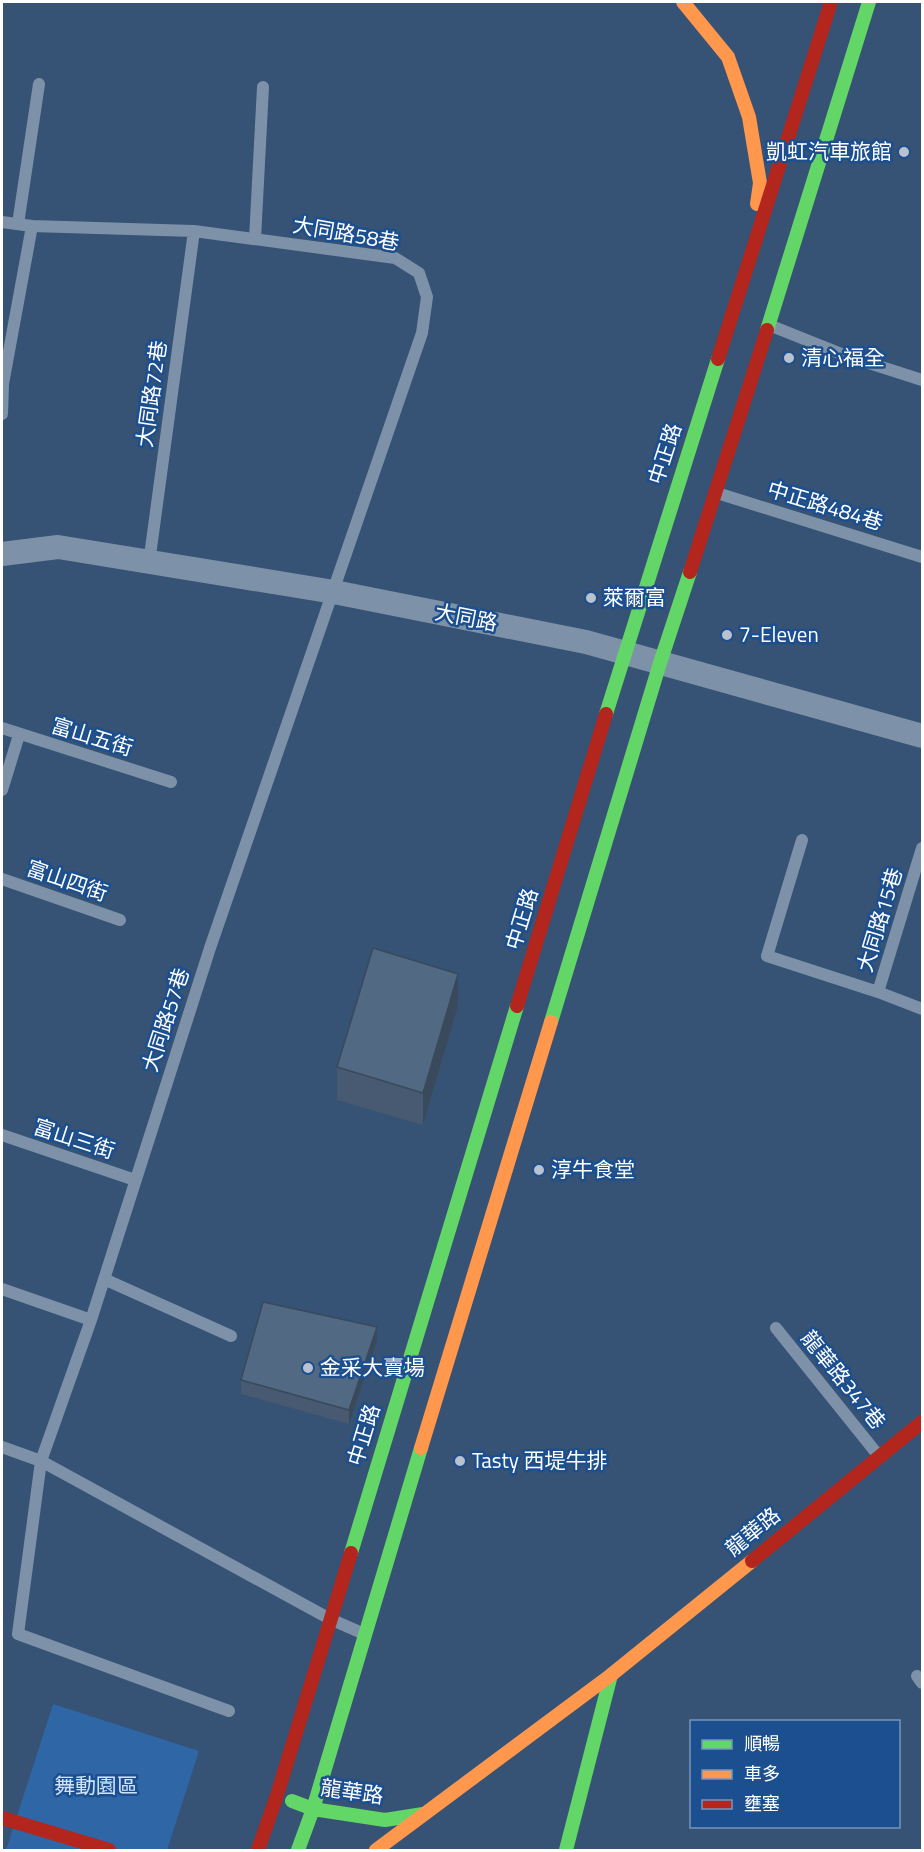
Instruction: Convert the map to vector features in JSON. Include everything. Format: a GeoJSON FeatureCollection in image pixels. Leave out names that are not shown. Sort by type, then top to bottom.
{"type":"FeatureCollection","features":[{"type":"Feature","properties":{"kind":"main road"},"geometry":{"type":"LineString","coordinates":[[683,2],[728,57],[749,117],[760,183],[745,275]]}},
{"type":"Feature","properties":{"kind":"main road","name":"中正路"},"geometry":{"type":"LineString","coordinates":[[258,1851],[679,480],[831,2]]}},
{"type":"Feature","properties":{"kind":"main road"},"geometry":{"type":"LineString","coordinates":[[298,1851],[313,1809],[364,1634],[660,663],[716,493],[868,2]]}},
{"type":"Feature","properties":{"kind":"main road","name":"龍華路"},"geometry":{"type":"LineString","coordinates":[[376,1851],[611,1675],[922,1422]]}},
{"type":"Feature","properties":{"kind":"main road"},"geometry":{"type":"LineString","coordinates":[[566,1851],[611,1675]]}},
{"type":"Feature","properties":{"kind":"main road","name":"龍華路"},"geometry":{"type":"LineString","coordinates":[[277,1795],[313,1809],[385,1820],[423,1814]]}},
{"type":"Feature","properties":{"kind":"main road"},"geometry":{"type":"LineString","coordinates":[[2,1818],[109,1851]]}},
{"type":"Feature","properties":{"kind":"street","name":"大同路"},"geometry":{"type":"LineString","coordinates":[[2,554],[58,547],[334,592],[586,642],[922,736]]}},
{"type":"Feature","properties":{"kind":"lane"},"geometry":{"type":"LineString","coordinates":[[18,224],[39,84]]}},
{"type":"Feature","properties":{"kind":"lane"},"geometry":{"type":"LineString","coordinates":[[255,239],[263,87]]}},
{"type":"Feature","properties":{"kind":"lane","name":"大同路58巷"},"geometry":{"type":"LineString","coordinates":[[2,222],[32,226],[194,231],[395,258],[419,273],[427,297],[422,333],[334,592]]}},
{"type":"Feature","properties":{"kind":"lane"},"geometry":{"type":"LineString","coordinates":[[2,414],[2,384],[32,226]]}},
{"type":"Feature","properties":{"kind":"lane","name":"大同路72巷"},"geometry":{"type":"LineString","coordinates":[[149,563],[194,231]]}},
{"type":"Feature","properties":{"kind":"lane"},"geometry":{"type":"LineString","coordinates":[[768,325],[844,355],[922,380]]}},
{"type":"Feature","properties":{"kind":"lane","name":"中正路484巷"},"geometry":{"type":"LineString","coordinates":[[716,493],[922,557]]}},
{"type":"Feature","properties":{"kind":"lane","name":"大同路57巷"},"geometry":{"type":"LineString","coordinates":[[229,1711],[18,1634],[41,1461],[92,1320],[210,948],[334,592]]}},
{"type":"Feature","properties":{"kind":"lane","name":"富山五街"},"geometry":{"type":"LineString","coordinates":[[2,728],[171,782]]}},
{"type":"Feature","properties":{"kind":"lane"},"geometry":{"type":"LineString","coordinates":[[2,790],[20,735]]}},
{"type":"Feature","properties":{"kind":"lane"},"geometry":{"type":"LineString","coordinates":[[801,840],[767,956],[878,992]]}},
{"type":"Feature","properties":{"kind":"lane","name":"大同路15巷"},"geometry":{"type":"LineString","coordinates":[[922,848],[878,992],[922,1009]]}},
{"type":"Feature","properties":{"kind":"lane","name":"富山四街"},"geometry":{"type":"LineString","coordinates":[[2,879],[120,920]]}},
{"type":"Feature","properties":{"kind":"lane","name":"富山三街"},"geometry":{"type":"LineString","coordinates":[[2,1135],[135,1180]]}},
{"type":"Feature","properties":{"kind":"lane"},"geometry":{"type":"LineString","coordinates":[[104,1279],[231,1336]]}},
{"type":"Feature","properties":{"kind":"lane"},"geometry":{"type":"LineString","coordinates":[[2,1289],[92,1320]]}},
{"type":"Feature","properties":{"kind":"lane","name":"龍華路347巷"},"geometry":{"type":"LineString","coordinates":[[776,1328],[880,1457]]}},
{"type":"Feature","properties":{"kind":"lane"},"geometry":{"type":"LineString","coordinates":[[2,1447],[41,1461],[330,1619],[364,1634]]}},
{"type":"Feature","properties":{"kind":"green space","name":"舞動園區"},"geometry":{"type":"Polygon","coordinates":[[[53,1704],[199,1751],[167,1850],[6,1850],[53,1704]]]}},
{"type":"Feature","properties":{"kind":"building"},"geometry":{"type":"Polygon","coordinates":[[[373,948],[458,974],[423,1093],[337,1067],[373,948]]]}},
{"type":"Feature","properties":{"kind":"building","name":"金采大賣場"},"geometry":{"type":"Polygon","coordinates":[[[263,1302],[377,1327],[349,1410],[241,1380],[263,1302]]]}},
{"type":"Feature","properties":{"kind":"traffic: fast"},"geometry":{"type":"LineString","coordinates":[[767,330],[869,2]]}},
{"type":"Feature","properties":{"kind":"traffic: fast"},"geometry":{"type":"LineString","coordinates":[[606,714],[718,359]]}},
{"type":"Feature","properties":{"kind":"traffic: fast"},"geometry":{"type":"LineString","coordinates":[[551,1022],[660,663],[690,572]]}},
{"type":"Feature","properties":{"kind":"traffic: fast"},"geometry":{"type":"LineString","coordinates":[[351,1553],[517,1006]]}},
{"type":"Feature","properties":{"kind":"traffic: fast"},"geometry":{"type":"LineString","coordinates":[[298,1850],[313,1809],[421,1448]]}},
{"type":"Feature","properties":{"kind":"traffic: fast"},"geometry":{"type":"LineString","coordinates":[[566,1850],[611,1675]]}},
{"type":"Feature","properties":{"kind":"traffic: fast"},"geometry":{"type":"LineString","coordinates":[[292,1801],[313,1809],[385,1820],[423,1814]]}},
{"type":"Feature","properties":{"kind":"traffic: slow"},"geometry":{"type":"LineString","coordinates":[[683,2],[728,57],[749,117],[760,183],[757,204]]}},
{"type":"Feature","properties":{"kind":"traffic: slow"},"geometry":{"type":"LineString","coordinates":[[421,1448],[551,1022]]}},
{"type":"Feature","properties":{"kind":"traffic: slow"},"geometry":{"type":"LineString","coordinates":[[376,1850],[611,1675],[752,1561]]}},
{"type":"Feature","properties":{"kind":"traffic: jam"},"geometry":{"type":"LineString","coordinates":[[718,359],[831,2]]}},
{"type":"Feature","properties":{"kind":"traffic: jam"},"geometry":{"type":"LineString","coordinates":[[690,572],[767,330]]}},
{"type":"Feature","properties":{"kind":"traffic: jam"},"geometry":{"type":"LineString","coordinates":[[517,1006],[606,714]]}},
{"type":"Feature","properties":{"kind":"traffic: jam"},"geometry":{"type":"LineString","coordinates":[[752,1561],[922,1422]]}},
{"type":"Feature","properties":{"kind":"traffic: jam"},"geometry":{"type":"LineString","coordinates":[[258,1850],[351,1553]]}},
{"type":"Feature","properties":{"kind":"traffic: jam"},"geometry":{"type":"LineString","coordinates":[[2,1818],[109,1850]]}},
{"type":"Feature","properties":{"kind":"place","name":"凱虹汽車旅館"},"geometry":{"type":"Point","coordinates":[904,152]}},
{"type":"Feature","properties":{"kind":"place","name":"清心福全"},"geometry":{"type":"Point","coordinates":[789,358]}},
{"type":"Feature","properties":{"kind":"place","name":"萊爾富"},"geometry":{"type":"Point","coordinates":[591,598]}},
{"type":"Feature","properties":{"kind":"place","name":"7-Eleven"},"geometry":{"type":"Point","coordinates":[727,635]}},
{"type":"Feature","properties":{"kind":"place","name":"淳牛食堂"},"geometry":{"type":"Point","coordinates":[539,1170]}},
{"type":"Feature","properties":{"kind":"place","name":"金采大賣場"},"geometry":{"type":"Point","coordinates":[308,1368]}},
{"type":"Feature","properties":{"kind":"place","name":"Tasty 西堤牛排"},"geometry":{"type":"Point","coordinates":[460,1461]}}]}
